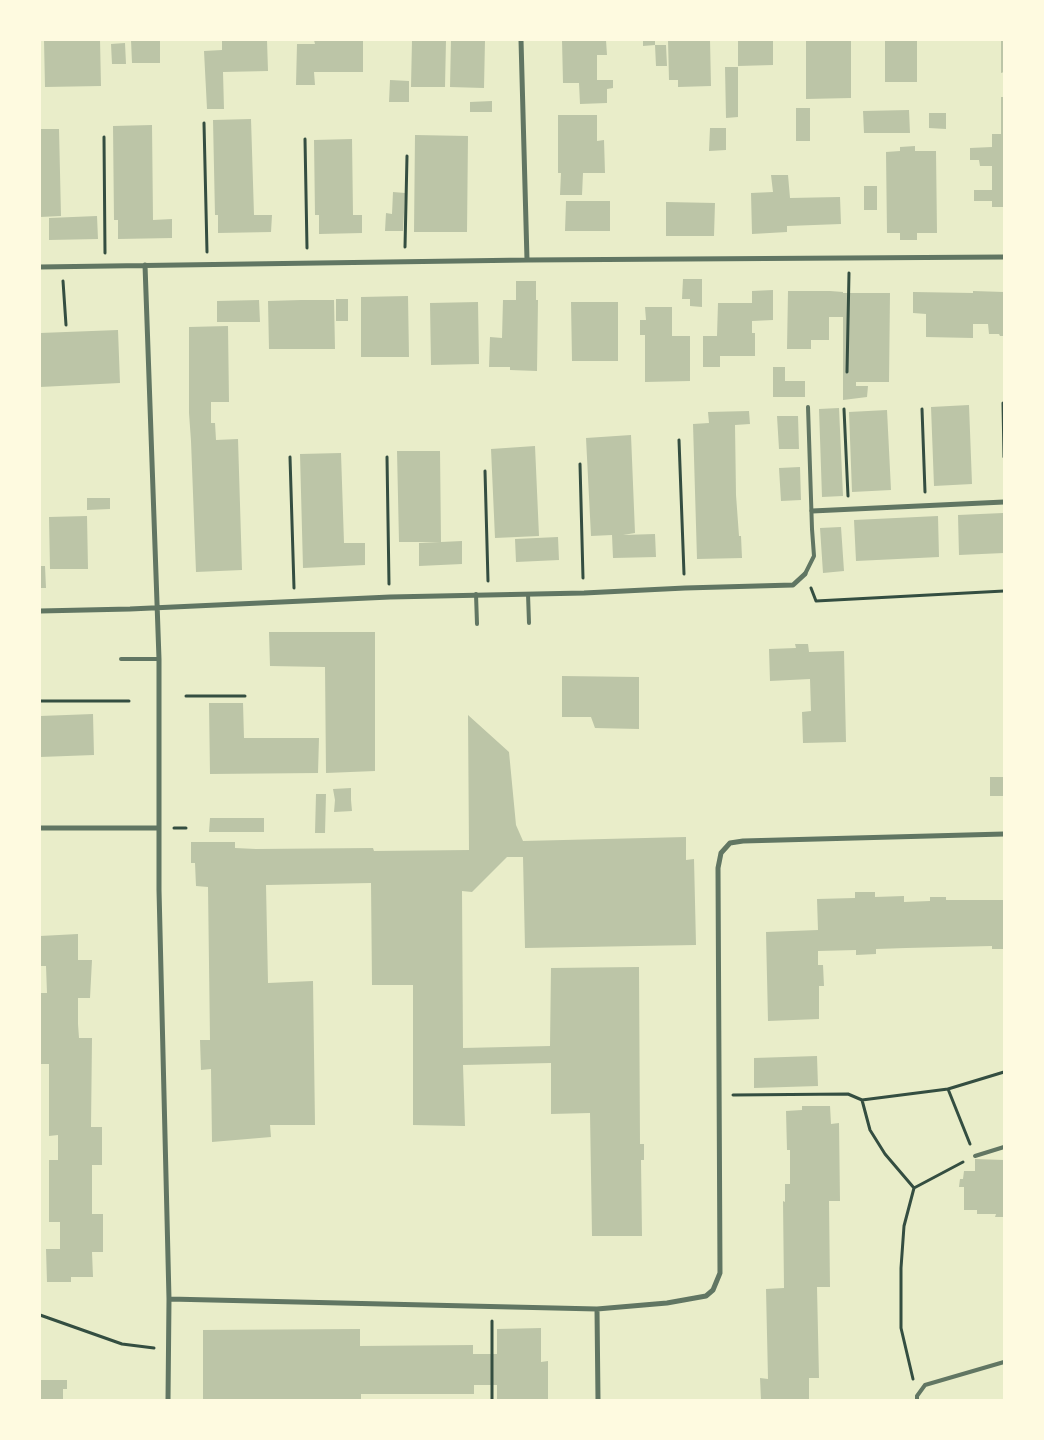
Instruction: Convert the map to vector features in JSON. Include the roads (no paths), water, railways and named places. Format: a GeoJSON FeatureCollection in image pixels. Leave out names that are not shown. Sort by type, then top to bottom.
{"type":"FeatureCollection","features":[{"type":"Feature","properties":{"kind":"street"},"geometry":{"type":"LineString","coordinates":[[521,40],[527,260]]}},
{"type":"Feature","properties":{"kind":"street"},"geometry":{"type":"LineString","coordinates":[[40,267],[527,260],[1004,257]]}},
{"type":"Feature","properties":{"kind":"street"},"geometry":{"type":"LineString","coordinates":[[145,265],[159,659],[159,890],[169,1299],[168,1400]]}},
{"type":"Feature","properties":{"kind":"street"},"geometry":{"type":"LineString","coordinates":[[812,511],[1004,502]]}},
{"type":"Feature","properties":{"kind":"street"},"geometry":{"type":"LineString","coordinates":[[40,611],[130,609],[476,594],[584,593],[792,585],[805,574]]}},
{"type":"Feature","properties":{"kind":"street"},"geometry":{"type":"LineString","coordinates":[[40,828],[159,828]]}},
{"type":"Feature","properties":{"kind":"street"},"geometry":{"type":"LineString","coordinates":[[169,1299],[596,1310],[667,1303],[706,1296],[713,1290],[720,1273],[718,868],[721,853],[730,843],[743,841],[1004,834]]}},
{"type":"Feature","properties":{"kind":"street"},"geometry":{"type":"LineString","coordinates":[[596,1310],[598,1400]]}},
{"type":"Feature","properties":{"kind":"lane"},"geometry":{"type":"LineString","coordinates":[[805,574],[814,556],[808,407]]}},
{"type":"Feature","properties":{"kind":"lane"},"geometry":{"type":"LineString","coordinates":[[476,594],[478,624]]}},
{"type":"Feature","properties":{"kind":"lane"},"geometry":{"type":"LineString","coordinates":[[528,594],[528,622]]}},
{"type":"Feature","properties":{"kind":"lane"},"geometry":{"type":"LineString","coordinates":[[121,659],[159,659]]}},
{"type":"Feature","properties":{"kind":"lane"},"geometry":{"type":"LineString","coordinates":[[975,1156],[1004,1147]]}},
{"type":"Feature","properties":{"kind":"lane"},"geometry":{"type":"LineString","coordinates":[[917,1398],[926,1385],[1004,1362]]}}]}
